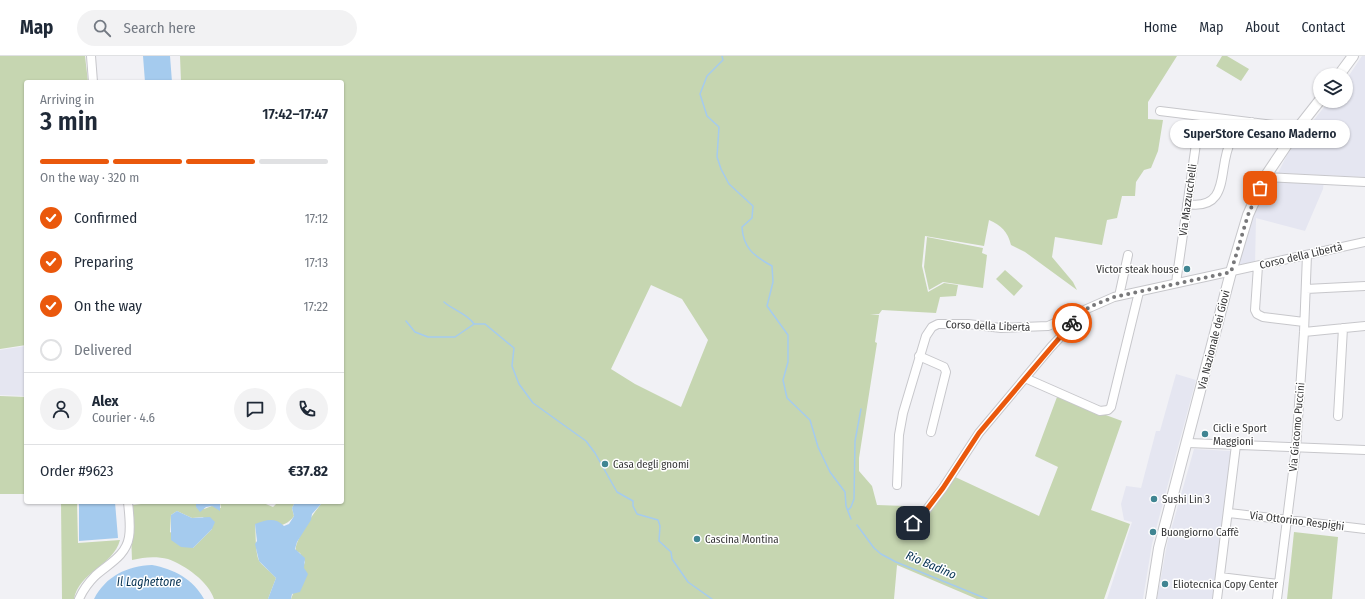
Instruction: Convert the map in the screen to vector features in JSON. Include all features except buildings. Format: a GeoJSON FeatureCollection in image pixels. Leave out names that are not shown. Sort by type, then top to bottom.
{"type":"FeatureCollection","features":[{"type":"Feature","properties":{"kind":"main road"},"geometry":{"type":"LineString","coordinates":[[1344,68],[1353,56]]}},
{"type":"Feature","properties":{"kind":"main road","name":"Via Nazionale dei Giovi"},"geometry":{"type":"LineString","coordinates":[[1151,599],[1159,548],[1188,443],[1231,272],[1248,215],[1265,177],[1298,128],[1314,108]]}},
{"type":"Feature","properties":{"kind":"street"},"geometry":{"type":"LineString","coordinates":[[91,56],[93,80]]}},
{"type":"Feature","properties":{"kind":"street"},"geometry":{"type":"LineString","coordinates":[[1160,111],[1298,128]]}},
{"type":"Feature","properties":{"kind":"street","name":"Via Mazzucchelli"},"geometry":{"type":"LineString","coordinates":[[1176,283],[1200,116]]}},
{"type":"Feature","properties":{"kind":"street"},"geometry":{"type":"LineString","coordinates":[[1187,204],[1200,206],[1214,199],[1221,186],[1231,141],[1237,134],[1248,130],[1252,122]]}},
{"type":"Feature","properties":{"kind":"street"},"geometry":{"type":"LineString","coordinates":[[1265,177],[1365,182]]}},
{"type":"Feature","properties":{"kind":"street","name":"Corso della Libertà"},"geometry":{"type":"LineString","coordinates":[[898,486],[898,450],[903,413],[926,336],[932,327],[938,324],[968,324],[1001,328],[1048,326],[1089,307],[1119,296],[1365,242]]}},
{"type":"Feature","properties":{"kind":"street","name":"Via Giacomo Puccini"},"geometry":{"type":"LineString","coordinates":[[1277,599],[1296,448],[1304,332],[1307,255]]}},
{"type":"Feature","properties":{"kind":"street"},"geometry":{"type":"LineString","coordinates":[[1119,296],[1128,256]]}},
{"type":"Feature","properties":{"kind":"street"},"geometry":{"type":"LineString","coordinates":[[1258,266],[1255,310],[1257,314],[1263,317],[1304,322]]}},
{"type":"Feature","properties":{"kind":"street"},"geometry":{"type":"LineString","coordinates":[[1306,289],[1365,286]]}},
{"type":"Feature","properties":{"kind":"street"},"geometry":{"type":"LineString","coordinates":[[1024,378],[1100,411],[1108,410],[1111,407],[1139,292]]}},
{"type":"Feature","properties":{"kind":"street"},"geometry":{"type":"LineString","coordinates":[[910,524],[918,521],[943,488],[979,433],[1024,378],[1067,329],[1089,307]]}},
{"type":"Feature","properties":{"kind":"street"},"geometry":{"type":"LineString","coordinates":[[1304,332],[1365,326]]}},
{"type":"Feature","properties":{"kind":"street"},"geometry":{"type":"LineString","coordinates":[[1338,416],[1343,328]]}},
{"type":"Feature","properties":{"kind":"street"},"geometry":{"type":"LineString","coordinates":[[920,356],[944,367],[946,372],[931,432]]}},
{"type":"Feature","properties":{"kind":"street"},"geometry":{"type":"LineString","coordinates":[[1188,443],[1365,450]]}},
{"type":"Feature","properties":{"kind":"street"},"geometry":{"type":"LineString","coordinates":[[1217,599],[1229,513],[1236,445]]}},
{"type":"Feature","properties":{"kind":"street"},"geometry":{"type":"LineString","coordinates":[[79,599],[84,588],[96,575],[118,558],[126,546],[129,537],[128,504]]}},
{"type":"Feature","properties":{"kind":"street","name":"Via Ottorino Respighi"},"geometry":{"type":"LineString","coordinates":[[1229,513],[1365,529]]}},
{"type":"Feature","properties":{"kind":"street"},"geometry":{"type":"LineString","coordinates":[[1220,577],[1279,584]]}},
{"type":"Feature","properties":{"kind":"shaded area"},"geometry":{"type":"Polygon","coordinates":[[[1362,56],[1365,56],[1365,177],[1278,173],[1289,151],[1323,108],[1353,108],[1353,70],[1362,56]]]}},
{"type":"Feature","properties":{"kind":"shaded area"},"geometry":{"type":"Polygon","coordinates":[[[1265,177],[1324,180],[1323,189],[1305,231],[1256,218],[1255,266],[1231,272],[1265,177]]]}},
{"type":"Feature","properties":{"kind":"shaded area"},"geometry":{"type":"Polygon","coordinates":[[[24,346],[24,396],[0,395],[0,350],[24,346]]]}},
{"type":"Feature","properties":{"kind":"shaded area"},"geometry":{"type":"Polygon","coordinates":[[[1176,374],[1196,380],[1152,544],[1143,599],[1107,599],[1132,522],[1124,520],[1121,504],[1126,486],[1141,488],[1156,431],[1160,431],[1176,374]]]}},
{"type":"Feature","properties":{"kind":"shaded area"},"geometry":{"type":"Polygon","coordinates":[[[1194,449],[1231,451],[1213,599],[1157,599],[1167,544],[1194,449]]]}},
{"type":"Feature","properties":{"kind":"green space"},"geometry":{"type":"Polygon","coordinates":[[[0,56],[85,56],[88,80],[24,80],[24,345],[0,349],[0,56]]]}},
{"type":"Feature","properties":{"kind":"green space"},"geometry":{"type":"Polygon","coordinates":[[[180,56],[1177,56],[1148,102],[1148,119],[1163,120],[1158,151],[1151,168],[1144,170],[1136,182],[1135,196],[1122,196],[1117,218],[1107,220],[1102,245],[1055,237],[1052,257],[1073,282],[1077,290],[1025,252],[1011,245],[1008,236],[1003,230],[997,224],[989,220],[984,246],[925,236],[922,266],[928,292],[944,283],[958,285],[956,296],[940,297],[936,313],[882,310],[879,314],[870,315],[879,315],[875,342],[877,343],[859,458],[859,471],[872,486],[877,505],[905,506],[916,522],[953,476],[1039,516],[1058,467],[1035,456],[1057,397],[1122,421],[1091,510],[1130,524],[1104,599],[977,599],[897,565],[894,599],[291,599],[305,562],[300,553],[296,551],[296,547],[301,534],[321,504],[344,504],[344,80],[181,80],[180,56]],[[651,285],[611,369],[635,384],[681,407],[708,340],[682,299],[651,285]]]}},
{"type":"Feature","properties":{"kind":"green space"},"geometry":{"type":"Polygon","coordinates":[[[1222,56],[1227,56],[1249,69],[1241,81],[1216,66],[1222,56]]]}},
{"type":"Feature","properties":{"kind":"green space"},"geometry":{"type":"Polygon","coordinates":[[[927,237],[983,248],[982,253],[987,255],[983,288],[943,282],[929,290],[924,267],[927,237]]]}},
{"type":"Feature","properties":{"kind":"green space"},"geometry":{"type":"Polygon","coordinates":[[[1005,270],[1023,286],[1014,296],[996,279],[1005,270]]]}},
{"type":"Feature","properties":{"kind":"green space"},"geometry":{"type":"Polygon","coordinates":[[[0,396],[24,397],[24,494],[0,494],[0,396]]]}},
{"type":"Feature","properties":{"kind":"green space"},"geometry":{"type":"Polygon","coordinates":[[[61,504],[77,504],[78,543],[120,540],[111,556],[82,582],[74,599],[62,599],[61,504]]]}},
{"type":"Feature","properties":{"kind":"green space"},"geometry":{"type":"Polygon","coordinates":[[[141,504],[196,504],[196,507],[204,509],[212,506],[221,508],[220,504],[266,504],[273,507],[276,504],[294,504],[292,508],[294,516],[286,523],[277,526],[255,524],[258,559],[276,578],[268,599],[214,599],[202,580],[182,565],[168,559],[154,557],[132,560],[130,507],[141,504]],[[177,511],[171,515],[170,532],[193,548],[212,529],[203,517],[192,518],[177,511]]]}},
{"type":"Feature","properties":{"kind":"green space"},"geometry":{"type":"Polygon","coordinates":[[[1294,532],[1338,537],[1332,599],[1287,599],[1294,532]]]}},
{"type":"Feature","properties":{"kind":"water"},"geometry":{"type":"Polygon","coordinates":[[[143,56],[170,56],[172,80],[145,80],[143,56]]]}},
{"type":"Feature","properties":{"kind":"water"},"geometry":{"type":"Polygon","coordinates":[[[79,504],[115,504],[118,538],[79,541],[79,504]]]}},
{"type":"Feature","properties":{"kind":"water"},"geometry":{"type":"Polygon","coordinates":[[[196,504],[220,504],[220,511],[212,506],[206,507],[200,512],[196,507],[196,504]]]}},
{"type":"Feature","properties":{"kind":"water"},"geometry":{"type":"Polygon","coordinates":[[[294,504],[321,504],[312,514],[311,520],[297,542],[295,549],[305,558],[304,568],[308,574],[300,592],[292,594],[291,599],[268,599],[276,578],[259,561],[255,544],[257,541],[255,524],[263,521],[274,520],[284,526],[289,524],[294,516],[292,508],[294,504]]]}},
{"type":"Feature","properties":{"kind":"water"},"geometry":{"type":"Polygon","coordinates":[[[177,511],[192,518],[210,517],[215,522],[212,529],[193,548],[181,547],[171,540],[171,515],[177,511]]]}},
{"type":"Feature","properties":{"kind":"water","name":"Il Laghettone"},"geometry":{"type":"Polygon","coordinates":[[[152,565],[168,569],[182,576],[200,592],[204,599],[94,599],[111,578],[126,570],[152,565]]]}},
{"type":"Feature","properties":{"kind":"waterway","name":"Rio Badino"},"geometry":{"type":"LineString","coordinates":[[722,56],[723,60],[707,76],[700,94],[707,116],[719,127],[717,157],[721,169],[729,184],[753,206],[752,218],[742,227],[747,246],[755,255],[772,266],[773,282],[767,306],[788,335],[788,362],[783,380],[787,398],[810,420],[818,447],[830,472],[845,492],[846,506],[851,519]]}},
{"type":"Feature","properties":{"kind":"waterway"},"geometry":{"type":"LineString","coordinates":[[444,302],[468,317],[474,324]]}},
{"type":"Feature","properties":{"kind":"waterway"},"geometry":{"type":"LineString","coordinates":[[406,321],[415,332],[428,337],[455,337],[474,324],[485,324],[514,348],[512,366],[519,384],[533,403],[586,441],[595,453],[617,492],[633,501],[633,506],[637,514],[658,520],[660,526],[659,541],[671,552],[672,559],[688,582],[712,599]]}},
{"type":"Feature","properties":{"kind":"waterway"},"geometry":{"type":"LineString","coordinates":[[848,510],[854,499],[855,441],[861,409]]}},
{"type":"Feature","properties":{"kind":"waterway","name":"Rio Badino"},"geometry":{"type":"LineString","coordinates":[[857,525],[874,548],[881,554],[896,562],[987,599]]}},
{"type":"Feature","properties":{"kind":"way so far"},"geometry":{"type":"LineString","coordinates":[[1072,323],[1089,307],[1114,297],[1231,272],[1239,241],[1254,199],[1260,188]]}},
{"type":"Feature","properties":{"kind":"place","name":"SuperStore Cesano Maderno"},"geometry":{"type":"Point","coordinates":[1260,188]}},
{"type":"Feature","properties":{"kind":"place","name":"Victor steak house"},"geometry":{"type":"Point","coordinates":[1187,269]}},
{"type":"Feature","properties":{"kind":"place","name":"Cicli e Sport Maggioni"},"geometry":{"type":"Point","coordinates":[1205,434]}},
{"type":"Feature","properties":{"kind":"place","name":"Casa degli gnomi"},"geometry":{"type":"Point","coordinates":[605,464]}},
{"type":"Feature","properties":{"kind":"place","name":"Sushi Lin 3"},"geometry":{"type":"Point","coordinates":[1154,499]}},
{"type":"Feature","properties":{"kind":"place","name":"Buongiorno Caffè"},"geometry":{"type":"Point","coordinates":[1153,532]}},
{"type":"Feature","properties":{"kind":"place","name":"Cascina Montina"},"geometry":{"type":"Point","coordinates":[697,539]}},
{"type":"Feature","properties":{"kind":"place","name":"Eliotecnica Copy Center"},"geometry":{"type":"Point","coordinates":[1165,584]}},
{"type":"Feature","properties":{"kind":"route"},"geometry":{"type":"LineString","coordinates":[[913,523],[918,521],[943,488],[979,433],[1050,347],[1072,323]]}}]}
